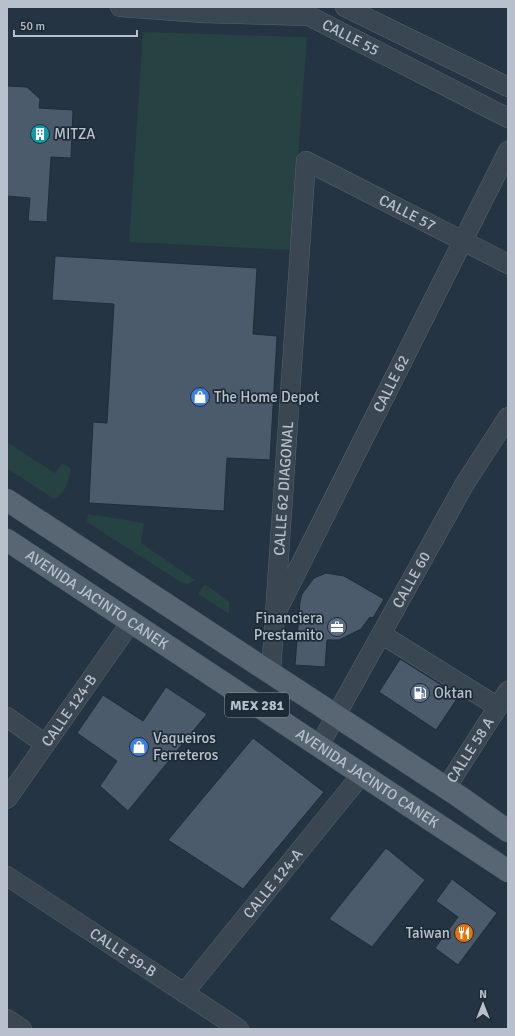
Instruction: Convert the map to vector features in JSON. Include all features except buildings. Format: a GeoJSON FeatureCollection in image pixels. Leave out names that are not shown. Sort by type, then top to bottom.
{"type":"FeatureCollection","features":[{"type":"Feature","properties":{"kind":"main road","name":"MEX 281"},"geometry":{"type":"LineString","coordinates":[[7,500],[271,672],[508,831]]}},
{"type":"Feature","properties":{"kind":"main road","name":"AVENIDA JACINTO CANEK"},"geometry":{"type":"LineString","coordinates":[[7,540],[508,871]]}},
{"type":"Feature","properties":{"kind":"street"},"geometry":{"type":"LineString","coordinates":[[120,7],[202,12],[224,7]]}},
{"type":"Feature","properties":{"kind":"street","name":"CALLE 55"},"geometry":{"type":"LineString","coordinates":[[345,7],[508,87]]}},
{"type":"Feature","properties":{"kind":"street","name":"CALLE 55"},"geometry":{"type":"LineString","coordinates":[[202,12],[309,16],[508,118]]}},
{"type":"Feature","properties":{"kind":"street","name":"CALLE 62"},"geometry":{"type":"LineString","coordinates":[[275,616],[508,151]]}},
{"type":"Feature","properties":{"kind":"street","name":"CALLE 57"},"geometry":{"type":"LineString","coordinates":[[306,161],[508,264]]}},
{"type":"Feature","properties":{"kind":"street","name":"CALLE 62 DIAGONAL"},"geometry":{"type":"LineString","coordinates":[[271,672],[306,161]]}},
{"type":"Feature","properties":{"kind":"street","name":"CALLE 60"},"geometry":{"type":"LineString","coordinates":[[319,746],[464,485],[508,417]]}},
{"type":"Feature","properties":{"kind":"street","name":"CALLE 124-B"},"geometry":{"type":"LineString","coordinates":[[7,799],[131,622]]}},
{"type":"Feature","properties":{"kind":"street"},"geometry":{"type":"LineString","coordinates":[[381,634],[498,707]]}},
{"type":"Feature","properties":{"kind":"street","name":"CALLE 58 A"},"geometry":{"type":"LineString","coordinates":[[446,788],[508,691]]}},
{"type":"Feature","properties":{"kind":"street"},"geometry":{"type":"LineString","coordinates":[[7,717],[45,744]]}},
{"type":"Feature","properties":{"kind":"street","name":"CALLE 124-A"},"geometry":{"type":"LineString","coordinates":[[184,993],[362,774]]}},
{"type":"Feature","properties":{"kind":"street","name":"CALLE 59-B"},"geometry":{"type":"LineString","coordinates":[[7,876],[239,1029]]}},
{"type":"Feature","properties":{"kind":"street"},"geometry":{"type":"LineString","coordinates":[[7,1019],[22,1029]]}},
{"type":"Feature","properties":{"kind":"green space"},"geometry":{"type":"Polygon","coordinates":[[[143,32],[307,37],[291,250],[129,242],[143,32]]]}},
{"type":"Feature","properties":{"kind":"green space"},"geometry":{"type":"Polygon","coordinates":[[[7,442],[55,473],[62,463],[71,468],[68,482],[58,497],[54,499],[7,468],[7,442]]]}},
{"type":"Feature","properties":{"kind":"green space"},"geometry":{"type":"Polygon","coordinates":[[[88,514],[144,523],[141,543],[195,580],[187,584],[182,583],[87,522],[88,514]]]}},
{"type":"Feature","properties":{"kind":"green space"},"geometry":{"type":"Polygon","coordinates":[[[204,585],[208,586],[229,602],[229,614],[198,594],[204,585]]]}},
{"type":"Feature","properties":{"kind":"place","name":"MITZA"},"geometry":{"type":"Point","coordinates":[40,134]}},
{"type":"Feature","properties":{"kind":"place","name":"The Home Depot"},"geometry":{"type":"Point","coordinates":[200,397]}},
{"type":"Feature","properties":{"kind":"place","name":"Financiera Prestamito"},"geometry":{"type":"Point","coordinates":[337,627]}},
{"type":"Feature","properties":{"kind":"place","name":"Oktan"},"geometry":{"type":"Point","coordinates":[420,693]}},
{"type":"Feature","properties":{"kind":"place","name":"Vaqueiros Ferreteros"},"geometry":{"type":"Point","coordinates":[139,747]}},
{"type":"Feature","properties":{"kind":"place","name":"Taiwan"},"geometry":{"type":"Point","coordinates":[464,933]}}]}
